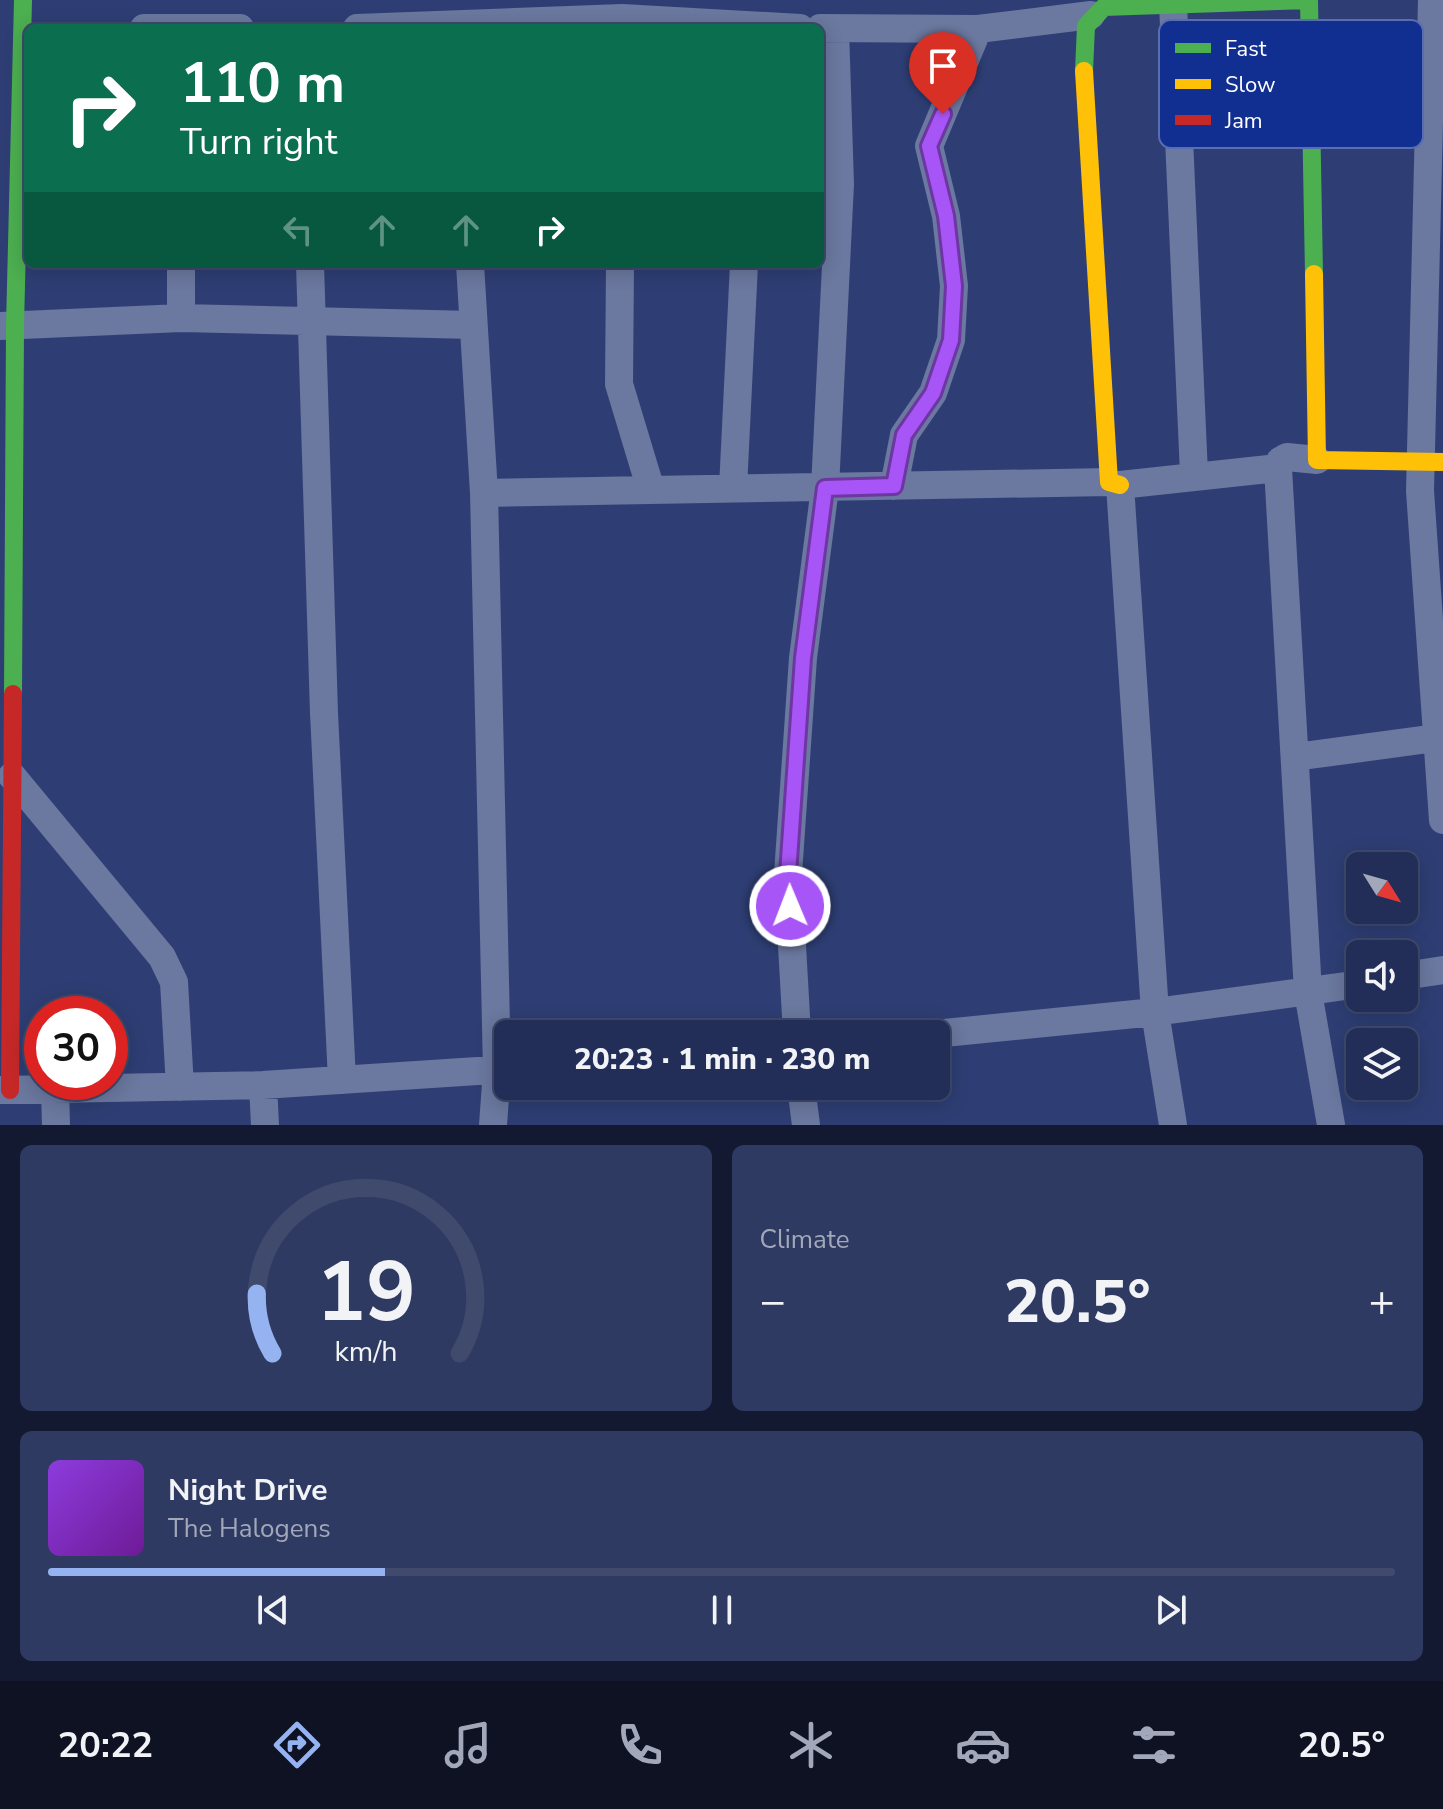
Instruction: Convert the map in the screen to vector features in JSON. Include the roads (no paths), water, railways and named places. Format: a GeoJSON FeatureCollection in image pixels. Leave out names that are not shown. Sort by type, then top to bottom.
{"type":"FeatureCollection","features":[{"type":"Feature","properties":{"kind":"street"},"geometry":{"type":"LineString","coordinates":[[23,0],[25,24]]}},
{"type":"Feature","properties":{"kind":"street"},"geometry":{"type":"LineString","coordinates":[[796,1020],[788,874],[803,658],[825,488],[830,184],[828,28],[978,29],[1091,15],[1104,7],[1309,0],[1309,20]]}},
{"type":"Feature","properties":{"kind":"street"},"geometry":{"type":"LineString","coordinates":[[1432,0],[1432,462],[1436,738],[1443,820]]}},
{"type":"Feature","properties":{"kind":"street"},"geometry":{"type":"LineString","coordinates":[[1173,4],[1174,20]]}},
{"type":"Feature","properties":{"kind":"street"},"geometry":{"type":"LineString","coordinates":[[490,24],[624,15],[715,24]]}},
{"type":"Feature","properties":{"kind":"street"},"geometry":{"type":"LineString","coordinates":[[1091,15],[1083,28],[1083,51],[1155,1012],[1173,1125]]}},
{"type":"Feature","properties":{"kind":"street"},"geometry":{"type":"LineString","coordinates":[[894,486],[904,435],[933,393],[951,340],[954,286],[946,216],[929,146],[978,29]]}},
{"type":"Feature","properties":{"kind":"street"},"geometry":{"type":"LineString","coordinates":[[5,1090],[12,776],[8,326],[24,67]]}},
{"type":"Feature","properties":{"kind":"street"},"geometry":{"type":"LineString","coordinates":[[1179,148],[1194,474]]}},
{"type":"Feature","properties":{"kind":"street"},"geometry":{"type":"LineString","coordinates":[[1312,148],[1317,460]]}},
{"type":"Feature","properties":{"kind":"street"},"geometry":{"type":"LineString","coordinates":[[181,268],[181,318]]}},
{"type":"Feature","properties":{"kind":"street"},"geometry":{"type":"LineString","coordinates":[[310,268],[325,729],[342,1080]]}},
{"type":"Feature","properties":{"kind":"street"},"geometry":{"type":"LineString","coordinates":[[470,268],[484,493],[500,1020]]}},
{"type":"Feature","properties":{"kind":"street"},"geometry":{"type":"LineString","coordinates":[[620,268],[619,384],[651,490]]}},
{"type":"Feature","properties":{"kind":"street"},"geometry":{"type":"LineString","coordinates":[[733,488],[744,268]]}},
{"type":"Feature","properties":{"kind":"street"},"geometry":{"type":"LineString","coordinates":[[8,326],[181,318],[473,325]]}},
{"type":"Feature","properties":{"kind":"street"},"geometry":{"type":"LineString","coordinates":[[1331,1125],[1308,992],[1278,468],[1280,461],[1287,457],[1432,462]]}},
{"type":"Feature","properties":{"kind":"street"},"geometry":{"type":"LineString","coordinates":[[484,493],[1115,483],[1278,468]]}},
{"type":"Feature","properties":{"kind":"street"},"geometry":{"type":"LineString","coordinates":[[1295,757],[1436,738]]}},
{"type":"Feature","properties":{"kind":"street"},"geometry":{"type":"LineString","coordinates":[[12,776],[162,957],[174,982],[180,1087]]}},
{"type":"Feature","properties":{"kind":"street"},"geometry":{"type":"LineString","coordinates":[[1418,974],[1443,970]]}},
{"type":"Feature","properties":{"kind":"street"},"geometry":{"type":"LineString","coordinates":[[950,1032],[1155,1012],[1346,986]]}},
{"type":"Feature","properties":{"kind":"street"},"geometry":{"type":"LineString","coordinates":[[128,1088],[263,1085],[494,1070]]}},
{"type":"Feature","properties":{"kind":"street"},"geometry":{"type":"LineString","coordinates":[[263,1085],[265,1125]]}},
{"type":"Feature","properties":{"kind":"street"},"geometry":{"type":"LineString","coordinates":[[55,1100],[56,1125]]}},
{"type":"Feature","properties":{"kind":"street"},"geometry":{"type":"LineString","coordinates":[[493,1125],[497,1100]]}},
{"type":"Feature","properties":{"kind":"street"},"geometry":{"type":"LineString","coordinates":[[803,1100],[806,1125]]}}]}
